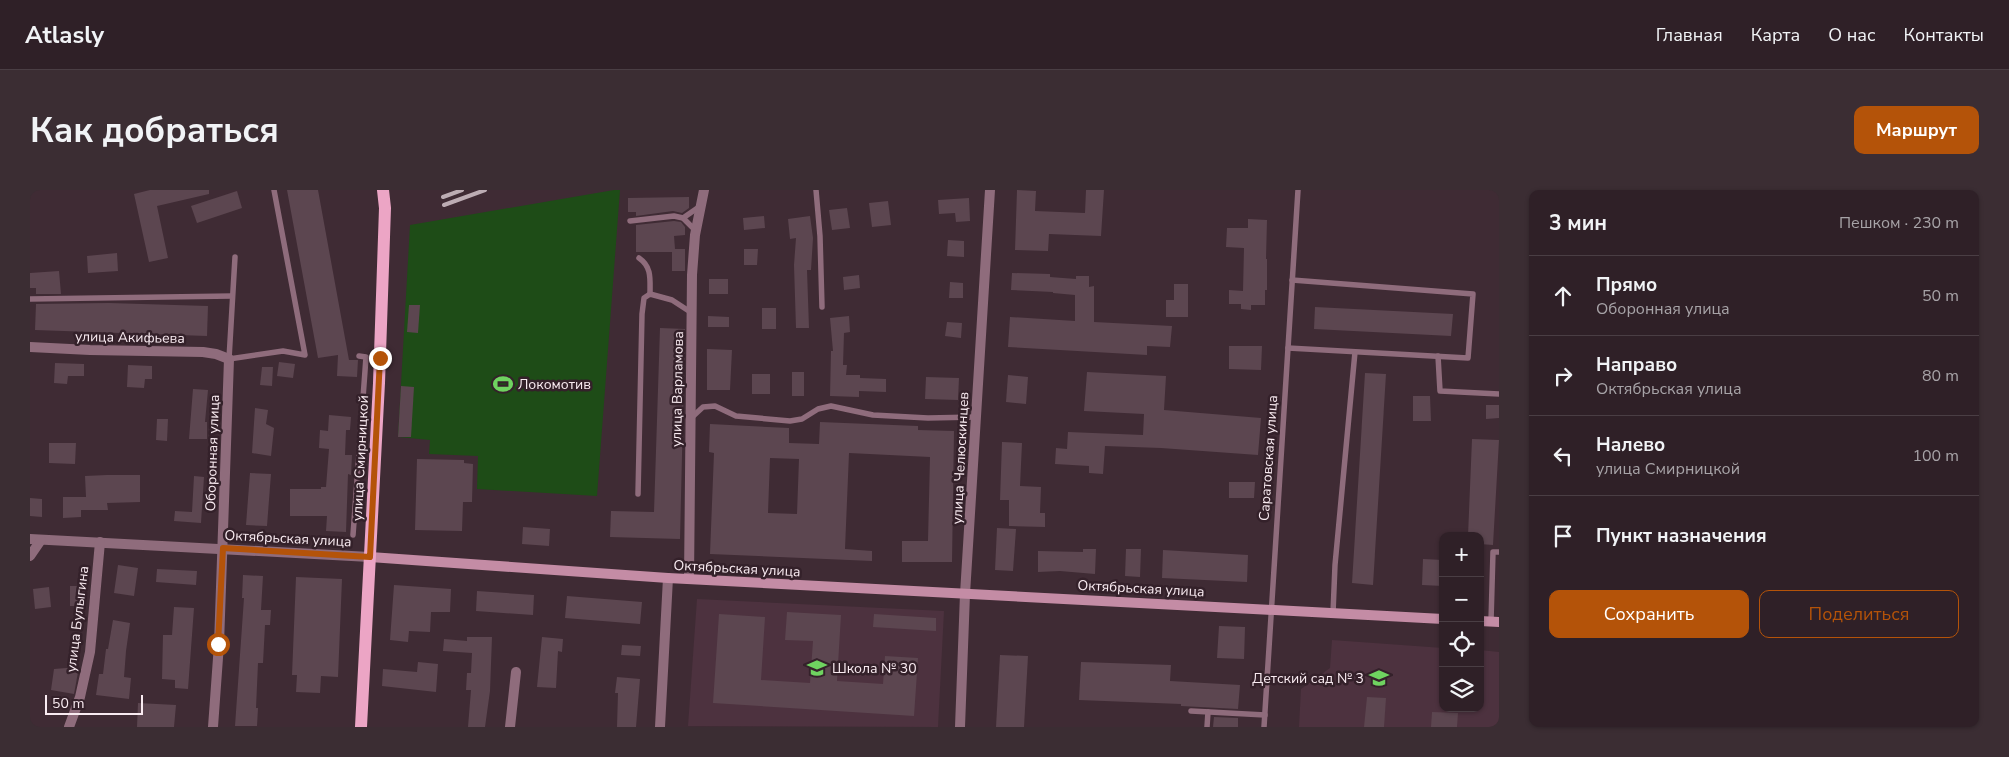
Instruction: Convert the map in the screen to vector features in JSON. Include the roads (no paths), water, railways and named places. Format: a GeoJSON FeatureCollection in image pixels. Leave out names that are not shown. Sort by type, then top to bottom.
{"type":"FeatureCollection","features":[{"type":"Feature","properties":{"kind":"main road","name":"улица Смирницкой"},"geometry":{"type":"LineString","coordinates":[[362,727],[379,383],[385,208],[383,190]]}},
{"type":"Feature","properties":{"kind":"main road","name":"Октябрьская улица"},"geometry":{"type":"LineString","coordinates":[[370,557],[668,578],[1272,608],[1439,619]]}},
{"type":"Feature","properties":{"kind":"street","name":"улица Челюскинцев"},"geometry":{"type":"LineString","coordinates":[[960,727],[965,594],[990,190]]}},
{"type":"Feature","properties":{"kind":"street","name":"улица Варламова"},"geometry":{"type":"LineString","coordinates":[[689,579],[692,313],[696,230],[701,199]]}},
{"type":"Feature","properties":{"kind":"street","name":"улица Акифьева"},"geometry":{"type":"LineString","coordinates":[[30,347],[203,352],[229,359]]}},
{"type":"Feature","properties":{"kind":"street","name":"Оборонная улица"},"geometry":{"type":"LineString","coordinates":[[212,727],[223,548],[229,359]]}},
{"type":"Feature","properties":{"kind":"street","name":"Октябрьская улица"},"geometry":{"type":"LineString","coordinates":[[35,540],[223,548],[370,557]]}},
{"type":"Feature","properties":{"kind":"street"},"geometry":{"type":"LineString","coordinates":[[30,556],[35,540]]}},
{"type":"Feature","properties":{"kind":"street","name":"улица Булыгина"},"geometry":{"type":"LineString","coordinates":[[69,727],[80,697],[90,652],[100,542]]}},
{"type":"Feature","properties":{"kind":"street"},"geometry":{"type":"LineString","coordinates":[[660,727],[668,578]]}},
{"type":"Feature","properties":{"kind":"street"},"geometry":{"type":"LineString","coordinates":[[510,727],[516,672]]}},
{"type":"Feature","properties":{"kind":"lane"},"geometry":{"type":"LineString","coordinates":[[235,257],[229,359],[283,350],[305,355],[274,190]]}},
{"type":"Feature","properties":{"kind":"lane"},"geometry":{"type":"LineString","coordinates":[[816,190],[820,236],[822,307]]}},
{"type":"Feature","properties":{"kind":"lane","name":"Саратовская улица"},"geometry":{"type":"LineString","coordinates":[[1264,727],[1298,190]]}},
{"type":"Feature","properties":{"kind":"lane"},"geometry":{"type":"LineString","coordinates":[[683,218],[701,199]]}},
{"type":"Feature","properties":{"kind":"lane"},"geometry":{"type":"LineString","coordinates":[[630,221],[674,216],[683,218],[696,230]]}},
{"type":"Feature","properties":{"kind":"lane"},"geometry":{"type":"LineString","coordinates":[[639,258],[646,264],[649,274],[650,294]]}},
{"type":"Feature","properties":{"kind":"lane"},"geometry":{"type":"LineString","coordinates":[[1288,348],[1468,358],[1473,294],[1292,280]]}},
{"type":"Feature","properties":{"kind":"lane"},"geometry":{"type":"LineString","coordinates":[[638,494],[642,314],[644,298],[650,294],[672,300],[692,313]]}},
{"type":"Feature","properties":{"kind":"lane"},"geometry":{"type":"LineString","coordinates":[[30,298],[232,296]]}},
{"type":"Feature","properties":{"kind":"lane"},"geometry":{"type":"LineString","coordinates":[[1333,613],[1335,565],[1355,352]]}},
{"type":"Feature","properties":{"kind":"lane"},"geometry":{"type":"LineString","coordinates":[[353,535],[366,357],[359,356]]}},
{"type":"Feature","properties":{"kind":"lane"},"geometry":{"type":"LineString","coordinates":[[1438,356],[1440,391],[1499,394]]}},
{"type":"Feature","properties":{"kind":"lane"},"geometry":{"type":"LineString","coordinates":[[690,419],[703,407],[715,406],[736,416],[790,421],[802,419],[818,409],[831,406],[873,415],[928,418],[976,416]]}},
{"type":"Feature","properties":{"kind":"lane"},"geometry":{"type":"LineString","coordinates":[[1495,622],[1493,552],[1499,552]]}},
{"type":"Feature","properties":{"kind":"lane"},"geometry":{"type":"LineString","coordinates":[[1191,711],[1265,715]]}},
{"type":"Feature","properties":{"kind":"lane"},"geometry":{"type":"LineString","coordinates":[[1207,727],[1208,712]]}},
{"type":"Feature","properties":{"kind":"railway"},"geometry":{"type":"LineString","coordinates":[[443,197],[462,190]]}},
{"type":"Feature","properties":{"kind":"railway"},"geometry":{"type":"LineString","coordinates":[[444,205],[485,190]]}},
{"type":"Feature","properties":{"kind":"place","name":"Локомотив"},"geometry":{"type":"Point","coordinates":[503,384]}},
{"type":"Feature","properties":{"kind":"place","name":"Школа № 30"},"geometry":{"type":"Point","coordinates":[817,668]}},
{"type":"Feature","properties":{"kind":"place","name":"Детский сад № 3"},"geometry":{"type":"Point","coordinates":[1379,678]}}]}
